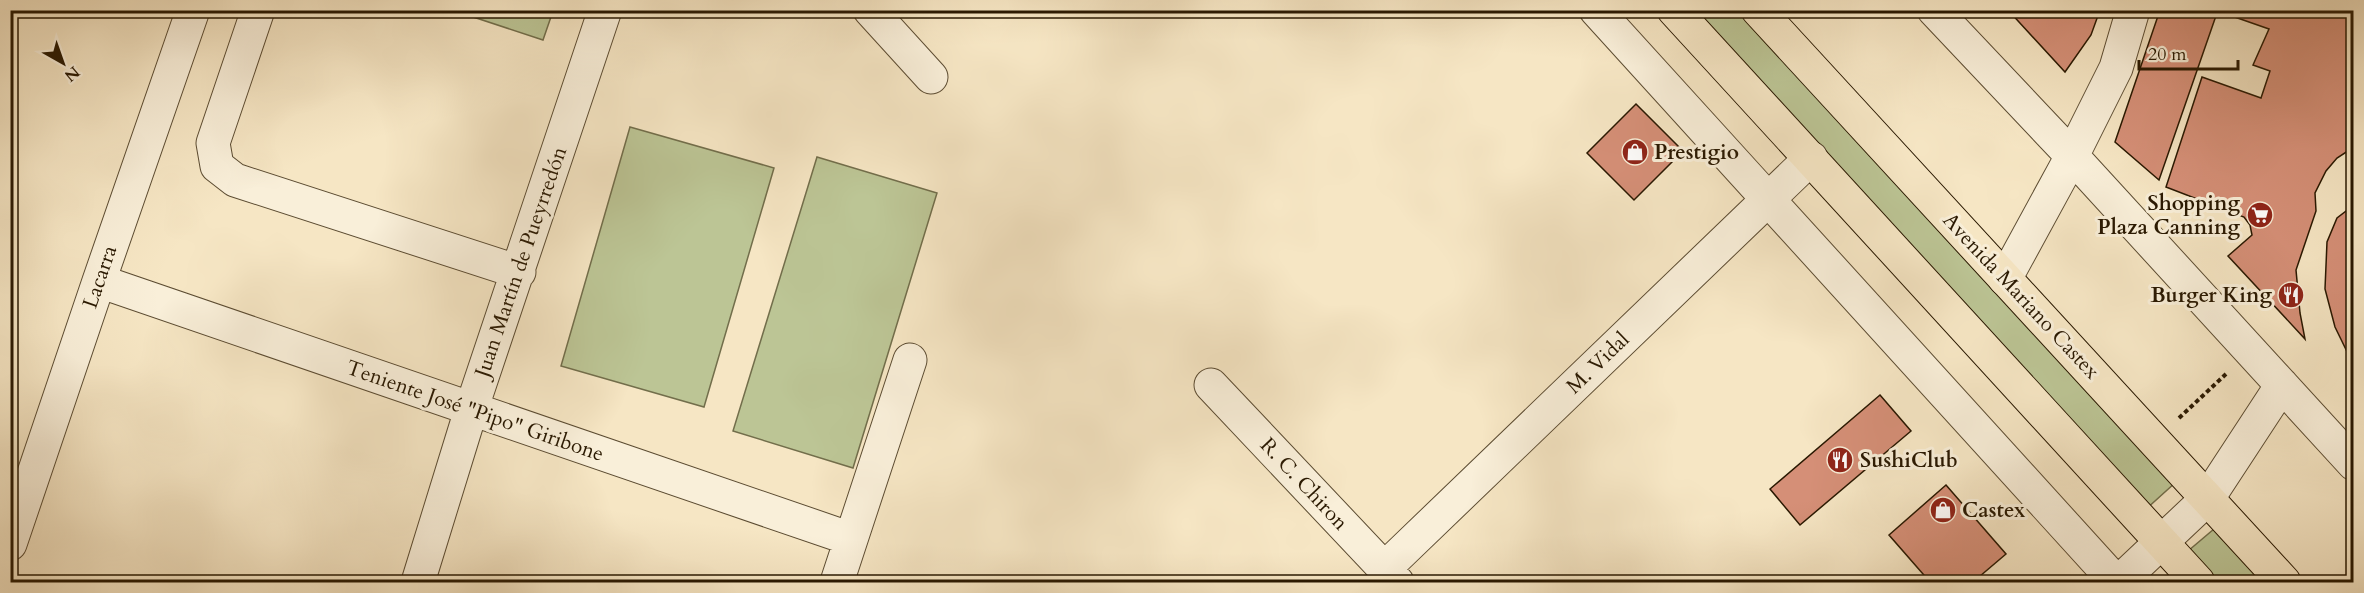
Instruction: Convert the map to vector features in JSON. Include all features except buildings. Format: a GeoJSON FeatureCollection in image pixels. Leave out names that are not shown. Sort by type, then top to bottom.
{"type":"FeatureCollection","features":[{"type":"Feature","properties":{"kind":"highway"},"geometry":{"type":"LineString","coordinates":[[1674,10],[2198,582]]}},
{"type":"Feature","properties":{"kind":"highway","name":"Avenida Mariano Castex"},"geometry":{"type":"LineString","coordinates":[[1768,15],[2284,582]]}},
{"type":"Feature","properties":{"kind":"street","name":"Lacarra"},"geometry":{"type":"LineString","coordinates":[[10,544],[193,10]]}},
{"type":"Feature","properties":{"kind":"street"},"geometry":{"type":"LineString","coordinates":[[258,10],[213,143],[217,166],[235,180],[519,272]]}},
{"type":"Feature","properties":{"kind":"street","name":"Juan Martín de Pueyrredón"},"geometry":{"type":"LineString","coordinates":[[418,582],[471,410],[605,10]]}},
{"type":"Feature","properties":{"kind":"street"},"geometry":{"type":"LineString","coordinates":[[870,10],[931,77]]}},
{"type":"Feature","properties":{"kind":"street"},"geometry":{"type":"LineString","coordinates":[[1596,10],[2118,582],[2208,498],[2282,385]]}},
{"type":"Feature","properties":{"kind":"street"},"geometry":{"type":"LineString","coordinates":[[1934,10],[2072,156],[2354,464]]}},
{"type":"Feature","properties":{"kind":"street"},"geometry":{"type":"LineString","coordinates":[[2006,279],[2116,68],[2133,10]]}},
{"type":"Feature","properties":{"kind":"street","name":"M. Vidal"},"geometry":{"type":"LineString","coordinates":[[1390,575],[1811,158]]}},
{"type":"Feature","properties":{"kind":"street","name":"Teniente José \"Pipo\" Giribone"},"geometry":{"type":"LineString","coordinates":[[99,281],[851,539]]}},
{"type":"Feature","properties":{"kind":"street"},"geometry":{"type":"LineString","coordinates":[[837,582],[910,360]]}},
{"type":"Feature","properties":{"kind":"street","name":"R. C. Chiron"},"geometry":{"type":"LineString","coordinates":[[1211,385],[1390,575]]}},
{"type":"Feature","properties":{"kind":"green space"},"geometry":{"type":"Polygon","coordinates":[[[455,11],[553,11],[543,40],[455,11]]]}},
{"type":"Feature","properties":{"kind":"green space"},"geometry":{"type":"Polygon","coordinates":[[[1687,11],[1740,11],[2176,482],[2145,510],[1687,11]]]}},
{"type":"Feature","properties":{"kind":"green space"},"geometry":{"type":"Polygon","coordinates":[[[630,127],[774,168],[704,407],[561,366],[630,127]]]}},
{"type":"Feature","properties":{"kind":"green space"},"geometry":{"type":"Polygon","coordinates":[[[817,157],[937,193],[853,468],[733,431],[817,157]]]}},
{"type":"Feature","properties":{"kind":"green space"},"geometry":{"type":"Polygon","coordinates":[[[2214,529],[2263,582],[2218,582],[2188,551],[2214,529]]]}},
{"type":"Feature","properties":{"kind":"place","name":"Prestigio"},"geometry":{"type":"Point","coordinates":[1635,152]}},
{"type":"Feature","properties":{"kind":"place","name":"Shopping Plaza Canning"},"geometry":{"type":"Point","coordinates":[2260,215]}},
{"type":"Feature","properties":{"kind":"place","name":"Burger King"},"geometry":{"type":"Point","coordinates":[2291,295]}},
{"type":"Feature","properties":{"kind":"place","name":"SushiClub"},"geometry":{"type":"Point","coordinates":[1840,460]}},
{"type":"Feature","properties":{"kind":"place","name":"Castex"},"geometry":{"type":"Point","coordinates":[1943,510]}}]}
